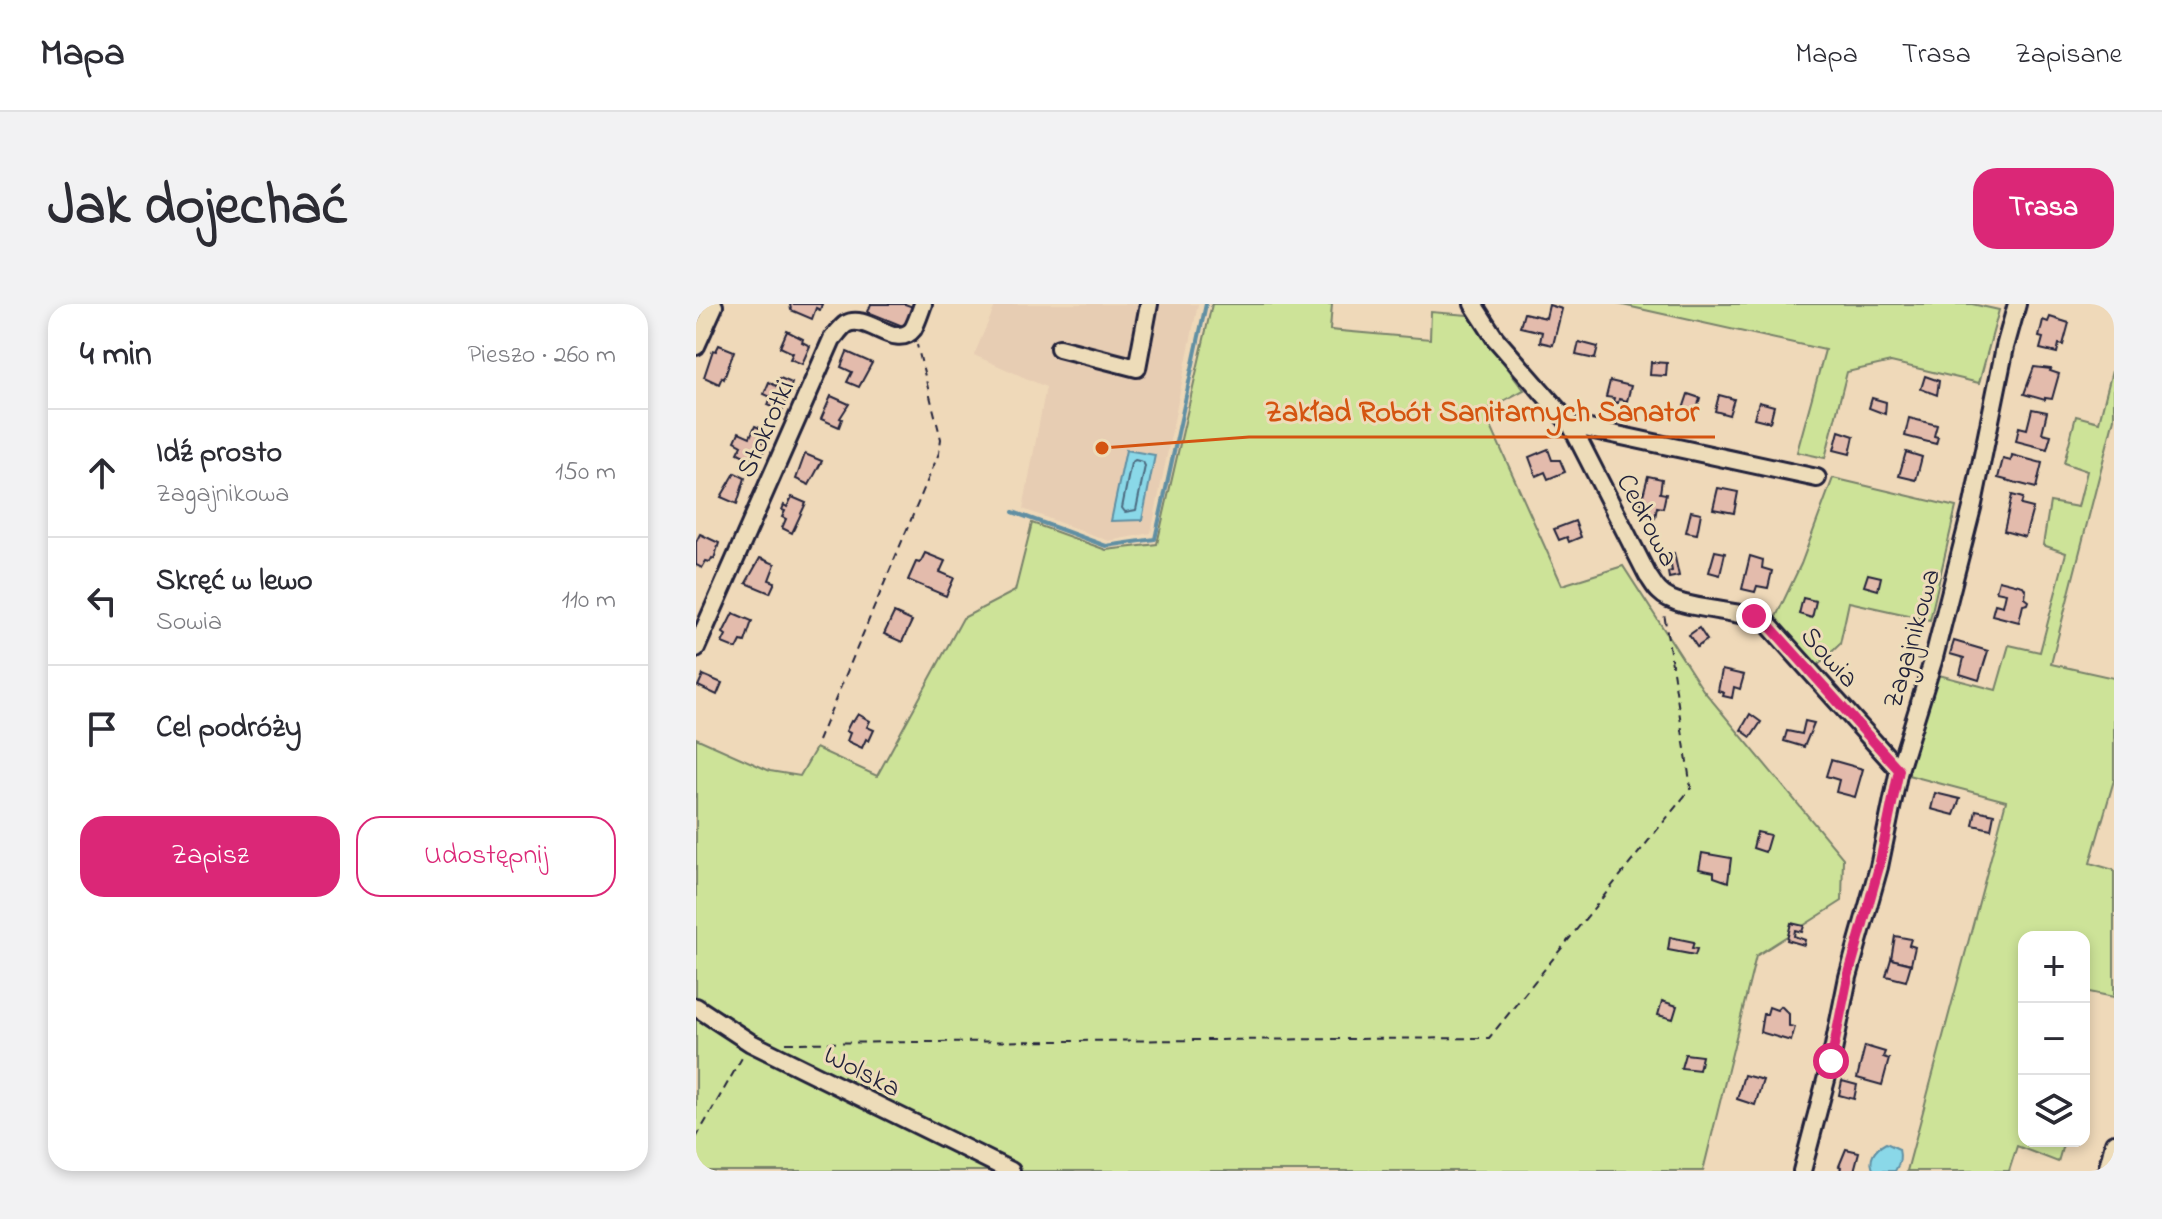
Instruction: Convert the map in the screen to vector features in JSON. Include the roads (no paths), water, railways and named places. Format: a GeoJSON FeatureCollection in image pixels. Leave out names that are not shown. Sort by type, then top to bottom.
{"type":"FeatureCollection","features":[{"type":"Feature","properties":{"kind":"street","name":"Stokrotki"},"geometry":{"type":"LineString","coordinates":[[696,648],[832,339],[846,324],[862,321],[897,336],[906,335],[913,328],[923,304]]}},
{"type":"Feature","properties":{"kind":"street"},"geometry":{"type":"LineString","coordinates":[[1059,348],[1137,368],[1149,304]]}},
{"type":"Feature","properties":{"kind":"street","name":"Cedrowa"},"geometry":{"type":"LineString","coordinates":[[1473,304],[1495,338],[1571,425],[1648,576],[1661,594]]}},
{"type":"Feature","properties":{"kind":"street","name":"Zagajnikowa"},"geometry":{"type":"LineString","coordinates":[[1802,1171],[1831,1061],[1848,977],[1879,867],[1899,770],[1933,661],[1973,504],[2005,347],[2017,304]]}},
{"type":"Feature","properties":{"kind":"street"},"geometry":{"type":"LineString","coordinates":[[696,346],[714,306]]}},
{"type":"Feature","properties":{"kind":"street","name":"Cedrowa"},"geometry":{"type":"LineString","coordinates":[[1571,425],[1817,478]]}},
{"type":"Feature","properties":{"kind":"street","name":"Sowia"},"geometry":{"type":"LineString","coordinates":[[1661,594],[1675,601],[1754,616],[1766,622],[1899,770]]}},
{"type":"Feature","properties":{"kind":"street","name":"Wolska"},"geometry":{"type":"LineString","coordinates":[[696,1007],[751,1043],[1011,1171]]}},
{"type":"Feature","properties":{"kind":"street"},"geometry":{"type":"LineString","coordinates":[[2107,1171],[2114,1143]]}},
{"type":"Feature","properties":{"kind":"water"},"geometry":{"type":"Polygon","coordinates":[[[1126,450],[1155,455],[1142,520],[1111,521],[1126,450]]]}},
{"type":"Feature","properties":{"kind":"water"},"geometry":{"type":"Polygon","coordinates":[[[1886,1143],[1899,1149],[1898,1165],[1895,1171],[1874,1171],[1871,1162],[1873,1155],[1886,1143]]]}},
{"type":"Feature","properties":{"kind":"waterway"},"geometry":{"type":"LineString","coordinates":[[1013,512],[1106,546],[1155,539],[1206,304]]}},
{"type":"Feature","properties":{"kind":"place","name":"Zakład Robót Sanitarnych Sanator"},"geometry":{"type":"Point","coordinates":[1102,448]}}]}
